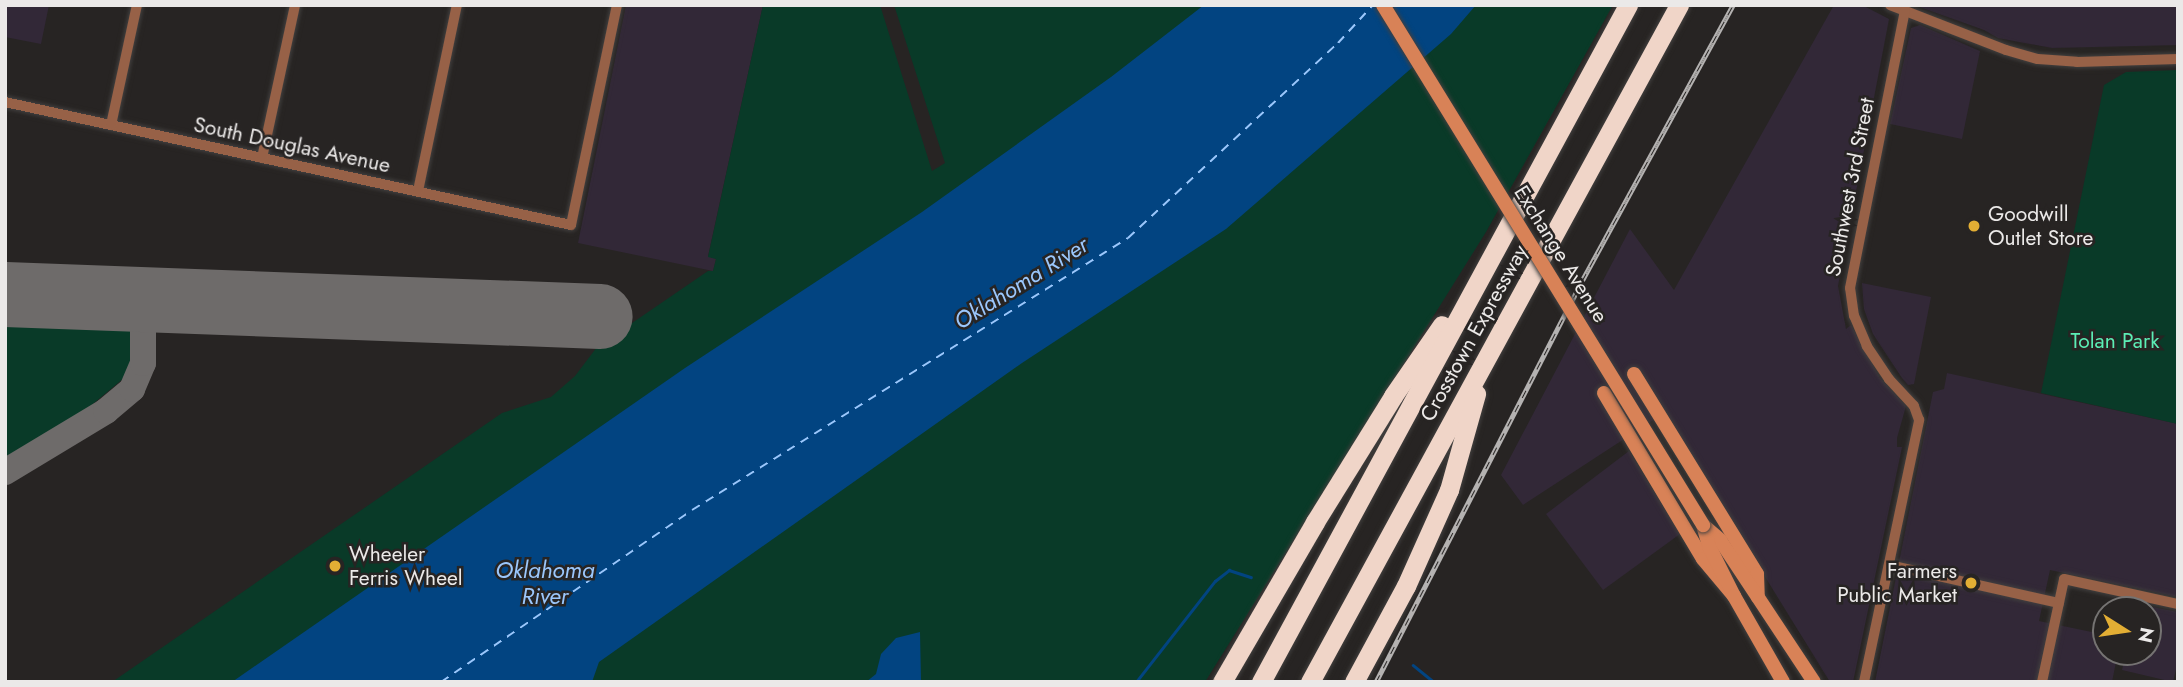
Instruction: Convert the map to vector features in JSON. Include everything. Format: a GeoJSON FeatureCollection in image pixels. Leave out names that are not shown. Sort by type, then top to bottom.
{"type":"FeatureCollection","features":[{"type":"Feature","properties":{"kind":"highway","name":"Crosstown Expressway"},"geometry":{"type":"LineString","coordinates":[[1261,682],[1628,5]]}},
{"type":"Feature","properties":{"kind":"highway","name":"Crosstown Expressway"},"geometry":{"type":"LineString","coordinates":[[1310,682],[1679,5]]}},
{"type":"Feature","properties":{"kind":"highway"},"geometry":{"type":"LineString","coordinates":[[1222,682],[1277,585],[1393,397],[1504,235]]}},
{"type":"Feature","properties":{"kind":"highway"},"geometry":{"type":"LineString","coordinates":[[1353,682],[1406,586],[1449,490],[1484,365]]}},
{"type":"Feature","properties":{"kind":"main road","name":"Exchange Avenue"},"geometry":{"type":"LineString","coordinates":[[1383,5],[1703,525],[1709,546],[1734,596],[1783,682]]}},
{"type":"Feature","properties":{"kind":"main road"},"geometry":{"type":"LineString","coordinates":[[1634,373],[1757,574],[1758,597]]}},
{"type":"Feature","properties":{"kind":"main road"},"geometry":{"type":"LineString","coordinates":[[1604,393],[1703,559],[1734,596]]}},
{"type":"Feature","properties":{"kind":"main road","name":"Exchange Avenue"},"geometry":{"type":"LineString","coordinates":[[1703,525],[1720,540],[1814,682]]}},
{"type":"Feature","properties":{"kind":"street"},"geometry":{"type":"LineString","coordinates":[[111,125],[137,5]]}},
{"type":"Feature","properties":{"kind":"street"},"geometry":{"type":"LineString","coordinates":[[262,158],[295,5]]}},
{"type":"Feature","properties":{"kind":"street"},"geometry":{"type":"LineString","coordinates":[[418,191],[457,5]]}},
{"type":"Feature","properties":{"kind":"street","name":"South Douglas Avenue"},"geometry":{"type":"LineString","coordinates":[[5,102],[571,225],[617,5]]}},
{"type":"Feature","properties":{"kind":"street"},"geometry":{"type":"LineString","coordinates":[[1890,5],[2006,50],[2038,59],[2077,62],[2178,59]]}},
{"type":"Feature","properties":{"kind":"street","name":"Southwest 3rd Street"},"geometry":{"type":"LineString","coordinates":[[1864,682],[1919,416],[1914,406],[1883,372],[1862,337],[1854,316],[1850,281],[1905,11]]}},
{"type":"Feature","properties":{"kind":"street"},"geometry":{"type":"LineString","coordinates":[[1604,393],[1634,373]]}},
{"type":"Feature","properties":{"kind":"street"},"geometry":{"type":"LineString","coordinates":[[1889,565],[2059,603]]}},
{"type":"Feature","properties":{"kind":"street"},"geometry":{"type":"LineString","coordinates":[[2042,682],[2064,579],[2178,604]]}},
{"type":"Feature","properties":{"kind":"shaded area"},"geometry":{"type":"Polygon","coordinates":[[[5,5],[49,5],[41,44],[5,37],[5,5]]]}},
{"type":"Feature","properties":{"kind":"shaded area"},"geometry":{"type":"Polygon","coordinates":[[[626,5],[763,5],[708,256],[716,259],[713,271],[578,243],[626,5]]]}},
{"type":"Feature","properties":{"kind":"shaded area"},"geometry":{"type":"Polygon","coordinates":[[[1834,5],[1862,5],[1889,19],[1838,286],[1846,329],[1851,325],[1880,378],[1906,406],[1897,438],[1897,447],[1902,447],[1853,682],[1830,682],[1664,413],[1523,505],[1501,475],[1630,229],[1674,290],[1834,5]]]}},
{"type":"Feature","properties":{"kind":"shaded area"},"geometry":{"type":"Polygon","coordinates":[[[1914,5],[2178,5],[2178,45],[2052,48],[1998,38],[1984,30],[1914,5]]]}},
{"type":"Feature","properties":{"kind":"shaded area"},"geometry":{"type":"Polygon","coordinates":[[[1920,25],[1980,51],[1962,139],[1890,124],[1911,28],[1920,25]]]}},
{"type":"Feature","properties":{"kind":"shaded area"},"geometry":{"type":"Polygon","coordinates":[[[1862,283],[1931,297],[1914,384],[1908,385],[1902,378],[1873,334],[1864,309],[1862,283]]]}},
{"type":"Feature","properties":{"kind":"shaded area","name":"Farmers Public Market"},"geometry":{"type":"Polygon","coordinates":[[[1947,373],[2178,424],[2178,597],[2050,570],[2039,621],[2092,632],[2092,666],[2115,666],[2112,682],[1875,682],[1933,392],[1944,389],[1947,373]]]}},
{"type":"Feature","properties":{"kind":"shaded area"},"geometry":{"type":"Polygon","coordinates":[[[1629,451],[1680,534],[1603,590],[1546,514],[1629,451]]]}},
{"type":"Feature","properties":{"kind":"shaded area"},"geometry":{"type":"Polygon","coordinates":[[[2162,609],[2178,612],[2178,661],[2173,682],[2122,670],[2123,666],[2162,666],[2162,609]]]}},
{"type":"Feature","properties":{"kind":"green space"},"geometry":{"type":"Polygon","coordinates":[[[763,5],[880,5],[932,171],[945,163],[894,5],[1613,5],[1486,232],[1205,682],[112,682],[502,413],[551,397],[575,376],[597,347],[708,271],[713,271],[716,259],[708,257],[763,5]]]}},
{"type":"Feature","properties":{"kind":"green space","name":"Tolan Park"},"geometry":{"type":"Polygon","coordinates":[[[2178,70],[2178,424],[2041,393],[2104,85],[2126,72],[2178,70]]]}},
{"type":"Feature","properties":{"kind":"green space"},"geometry":{"type":"Polygon","coordinates":[[[5,316],[134,324],[131,365],[124,378],[64,428],[5,462],[5,316]]]}},
{"type":"Feature","properties":{"kind":"water","name":"Oklahoma River"},"geometry":{"type":"Polygon","coordinates":[[[1204,5],[1476,5],[1451,34],[1226,229],[1022,363],[599,662],[592,682],[232,682],[685,368],[922,212],[1111,77],[1204,5]]]}},
{"type":"Feature","properties":{"kind":"water"},"geometry":{"type":"Polygon","coordinates":[[[920,632],[921,682],[866,682],[876,674],[881,654],[896,638],[920,632]]]}},
{"type":"Feature","properties":{"kind":"waterway"},"geometry":{"type":"LineString","coordinates":[[1136,682],[1215,581],[1229,570],[1251,577]]}},
{"type":"Feature","properties":{"kind":"waterway"},"geometry":{"type":"LineString","coordinates":[[1413,665],[1434,682]]}},
{"type":"Feature","properties":{"kind":"ferry route"},"geometry":{"type":"LineString","coordinates":[[441,682],[692,510],[1128,238],[1338,43],[1373,5]]}},
{"type":"Feature","properties":{"kind":"taxiway"},"geometry":{"type":"LineString","coordinates":[[5,472],[106,411],[132,389],[143,363],[143,299]]}},
{"type":"Feature","properties":{"kind":"runway"},"geometry":{"type":"LineString","coordinates":[[5,294],[600,316]]}},
{"type":"Feature","properties":{"kind":"railway"},"geometry":{"type":"LineString","coordinates":[[1376,682],[1582,281],[1733,5]]}},
{"type":"Feature","properties":{"kind":"place","name":"Goodwill Outlet Store"},"geometry":{"type":"Point","coordinates":[1974,226]}},
{"type":"Feature","properties":{"kind":"place","name":"Wheeler Ferris Wheel"},"geometry":{"type":"Point","coordinates":[335,566]}},
{"type":"Feature","properties":{"kind":"place","name":"Farmers Public Market"},"geometry":{"type":"Point","coordinates":[1971,583]}}]}
